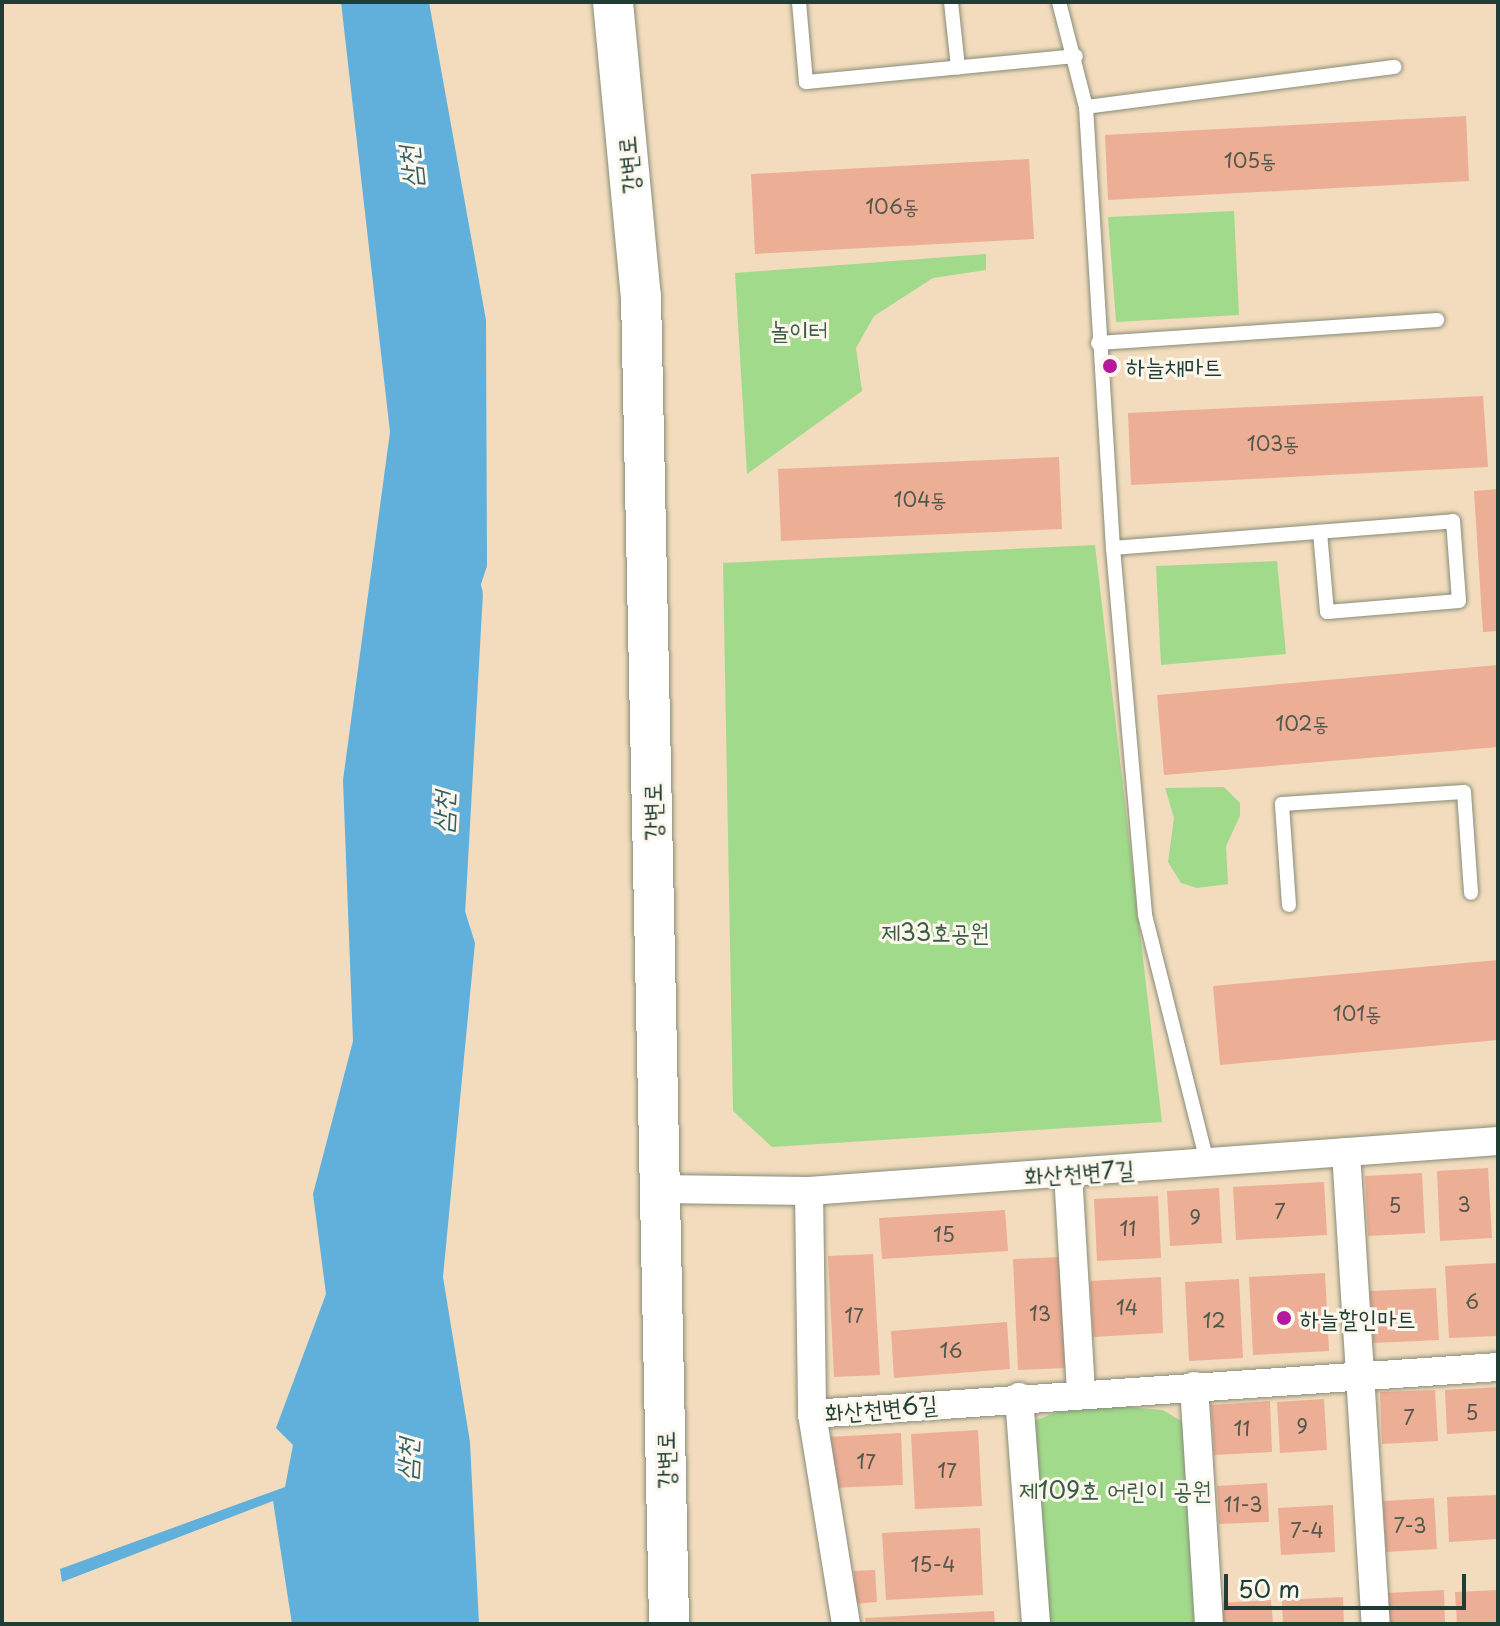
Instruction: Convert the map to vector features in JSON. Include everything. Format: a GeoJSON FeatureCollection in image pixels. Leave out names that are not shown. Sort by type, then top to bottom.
{"type":"FeatureCollection","features":[{"type":"Feature","properties":{"kind":"street","name":"강변로"},"geometry":{"type":"LineString","coordinates":[[613,2],[641,296],[669,1624]]}},
{"type":"Feature","properties":{"kind":"street","name":"화산천변7길"},"geometry":{"type":"LineString","coordinates":[[659,1189],[809,1191],[1498,1141]]}},
{"type":"Feature","properties":{"kind":"street"},"geometry":{"type":"LineString","coordinates":[[1346,1152],[1376,1624]]}},
{"type":"Feature","properties":{"kind":"street"},"geometry":{"type":"LineString","coordinates":[[1068,1173],[1081,1393]]}},
{"type":"Feature","properties":{"kind":"street"},"geometry":{"type":"LineString","coordinates":[[809,1191],[812,1414]]}},
{"type":"Feature","properties":{"kind":"street","name":"화산천변6길"},"geometry":{"type":"LineString","coordinates":[[846,1624],[812,1414],[1019,1397],[1498,1367]]}},
{"type":"Feature","properties":{"kind":"street"},"geometry":{"type":"LineString","coordinates":[[1194,1386],[1209,1624]]}},
{"type":"Feature","properties":{"kind":"street"},"geometry":{"type":"LineString","coordinates":[[1019,1397],[1036,1624]]}},
{"type":"Feature","properties":{"kind":"lane"},"geometry":{"type":"LineString","coordinates":[[799,2],[806,82],[1076,56]]}},
{"type":"Feature","properties":{"kind":"lane"},"geometry":{"type":"LineString","coordinates":[[951,2],[958,68]]}},
{"type":"Feature","properties":{"kind":"lane"},"geometry":{"type":"LineString","coordinates":[[1059,2],[1076,56],[1086,107],[1098,343],[1145,915],[1207,1162]]}},
{"type":"Feature","properties":{"kind":"lane"},"geometry":{"type":"LineString","coordinates":[[1086,107],[1394,67]]}},
{"type":"Feature","properties":{"kind":"lane"},"geometry":{"type":"LineString","coordinates":[[1098,343],[1437,320]]}},
{"type":"Feature","properties":{"kind":"lane"},"geometry":{"type":"LineString","coordinates":[[1113,548],[1453,521],[1459,601],[1327,612],[1320,532]]}},
{"type":"Feature","properties":{"kind":"lane"},"geometry":{"type":"LineString","coordinates":[[1289,905],[1282,804],[1464,792],[1471,893]]}},
{"type":"Feature","properties":{"kind":"green space"},"geometry":{"type":"Polygon","coordinates":[[[1234,211],[1239,315],[1116,322],[1108,217],[1234,211]]]}},
{"type":"Feature","properties":{"kind":"green space","name":"놀이터"},"geometry":{"type":"Polygon","coordinates":[[[986,254],[986,270],[933,278],[874,316],[856,348],[862,391],[747,474],[735,273],[986,254]]]}},
{"type":"Feature","properties":{"kind":"green space","name":"제33호공원"},"geometry":{"type":"Polygon","coordinates":[[[1095,545],[1162,1122],[772,1147],[733,1111],[723,563],[1095,545]]]}},
{"type":"Feature","properties":{"kind":"green space"},"geometry":{"type":"Polygon","coordinates":[[[1277,561],[1286,654],[1161,665],[1156,566],[1277,561]]]}},
{"type":"Feature","properties":{"kind":"green space"},"geometry":{"type":"Polygon","coordinates":[[[1224,787],[1240,803],[1240,816],[1226,846],[1228,884],[1197,888],[1181,883],[1168,862],[1174,818],[1165,788],[1224,787]]]}},
{"type":"Feature","properties":{"kind":"green space","name":"제109호 어린이 공원"},"geometry":{"type":"Polygon","coordinates":[[[1114,1406],[1163,1410],[1186,1424],[1199,1624],[1050,1624],[1034,1421],[1063,1410],[1114,1406]]]}},
{"type":"Feature","properties":{"kind":"water"},"geometry":{"type":"Polygon","coordinates":[[[341,2],[429,2],[486,320],[487,566],[420,767],[475,943],[443,1277],[470,1442],[479,1624],[292,1624],[273,1501],[62,1582],[60,1569],[285,1487],[293,1445],[276,1428],[326,1294],[313,1194],[353,1041],[343,780],[390,432],[341,2]]]}},
{"type":"Feature","properties":{"kind":"building"},"geometry":{"type":"Polygon","coordinates":[[[1466,116],[1469,181],[1108,200],[1105,135],[1466,116]]]}},
{"type":"Feature","properties":{"kind":"building"},"geometry":{"type":"Polygon","coordinates":[[[1029,159],[1034,239],[755,254],[751,174],[1029,159]]]}},
{"type":"Feature","properties":{"kind":"building"},"geometry":{"type":"Polygon","coordinates":[[[1483,396],[1488,467],[1131,485],[1128,413],[1483,396]]]}},
{"type":"Feature","properties":{"kind":"building"},"geometry":{"type":"Polygon","coordinates":[[[1059,457],[1062,529],[781,541],[778,469],[1059,457]]]}},
{"type":"Feature","properties":{"kind":"building"},"geometry":{"type":"Polygon","coordinates":[[[1498,489],[1498,631],[1483,632],[1474,491],[1498,489]]]}},
{"type":"Feature","properties":{"kind":"building"},"geometry":{"type":"Polygon","coordinates":[[[1498,665],[1498,747],[1164,775],[1157,695],[1498,665]]]}},
{"type":"Feature","properties":{"kind":"building"},"geometry":{"type":"Polygon","coordinates":[[[1498,960],[1498,1040],[1220,1065],[1213,986],[1498,960]]]}},
{"type":"Feature","properties":{"kind":"building"},"geometry":{"type":"Polygon","coordinates":[[[1488,1168],[1492,1238],[1440,1241],[1437,1171],[1488,1168]]]}},
{"type":"Feature","properties":{"kind":"building"},"geometry":{"type":"Polygon","coordinates":[[[1422,1173],[1425,1233],[1368,1236],[1365,1176],[1422,1173]]]}},
{"type":"Feature","properties":{"kind":"building"},"geometry":{"type":"Polygon","coordinates":[[[1324,1182],[1327,1235],[1236,1240],[1233,1187],[1324,1182]]]}},
{"type":"Feature","properties":{"kind":"building"},"geometry":{"type":"Polygon","coordinates":[[[1219,1188],[1222,1243],[1170,1246],[1167,1191],[1219,1188]]]}},
{"type":"Feature","properties":{"kind":"building"},"geometry":{"type":"Polygon","coordinates":[[[1158,1196],[1161,1258],[1097,1261],[1094,1199],[1158,1196]]]}},
{"type":"Feature","properties":{"kind":"building"},"geometry":{"type":"Polygon","coordinates":[[[1005,1210],[1008,1251],[882,1259],[879,1218],[1005,1210]]]}},
{"type":"Feature","properties":{"kind":"building"},"geometry":{"type":"Polygon","coordinates":[[[873,1254],[880,1375],[834,1377],[828,1256],[873,1254]]]}},
{"type":"Feature","properties":{"kind":"building"},"geometry":{"type":"Polygon","coordinates":[[[1062,1257],[1066,1368],[1018,1370],[1013,1259],[1062,1257]]]}},
{"type":"Feature","properties":{"kind":"building"},"geometry":{"type":"Polygon","coordinates":[[[1498,1263],[1498,1336],[1449,1338],[1445,1266],[1498,1263]]]}},
{"type":"Feature","properties":{"kind":"building"},"geometry":{"type":"Polygon","coordinates":[[[1325,1273],[1329,1351],[1253,1355],[1249,1277],[1325,1273]]]}},
{"type":"Feature","properties":{"kind":"building"},"geometry":{"type":"Polygon","coordinates":[[[1161,1277],[1163,1333],[1093,1337],[1090,1281],[1161,1277]]]}},
{"type":"Feature","properties":{"kind":"building"},"geometry":{"type":"Polygon","coordinates":[[[1239,1279],[1243,1358],[1189,1361],[1185,1282],[1239,1279]]]}},
{"type":"Feature","properties":{"kind":"building"},"geometry":{"type":"Polygon","coordinates":[[[1436,1288],[1439,1340],[1373,1343],[1370,1291],[1436,1288]]]}},
{"type":"Feature","properties":{"kind":"building"},"geometry":{"type":"Polygon","coordinates":[[[1007,1322],[1010,1369],[894,1378],[891,1331],[1007,1322]]]}},
{"type":"Feature","properties":{"kind":"building"},"geometry":{"type":"Polygon","coordinates":[[[1498,1387],[1498,1431],[1447,1434],[1445,1390],[1498,1387]]]}},
{"type":"Feature","properties":{"kind":"building"},"geometry":{"type":"Polygon","coordinates":[[[1435,1390],[1438,1441],[1382,1444],[1380,1392],[1435,1390]]]}},
{"type":"Feature","properties":{"kind":"building"},"geometry":{"type":"Polygon","coordinates":[[[1324,1399],[1327,1450],[1280,1453],[1277,1402],[1324,1399]]]}},
{"type":"Feature","properties":{"kind":"building"},"geometry":{"type":"Polygon","coordinates":[[[1270,1401],[1272,1452],[1214,1455],[1211,1405],[1270,1401]]]}},
{"type":"Feature","properties":{"kind":"building"},"geometry":{"type":"Polygon","coordinates":[[[978,1430],[982,1506],[915,1509],[911,1434],[978,1430]]]}},
{"type":"Feature","properties":{"kind":"building"},"geometry":{"type":"Polygon","coordinates":[[[901,1433],[903,1485],[831,1488],[829,1437],[901,1433]]]}},
{"type":"Feature","properties":{"kind":"building"},"geometry":{"type":"Polygon","coordinates":[[[1267,1483],[1269,1522],[1219,1524],[1217,1486],[1267,1483]]]}},
{"type":"Feature","properties":{"kind":"building"},"geometry":{"type":"Polygon","coordinates":[[[1498,1495],[1498,1539],[1449,1542],[1447,1497],[1498,1495]]]}},
{"type":"Feature","properties":{"kind":"building"},"geometry":{"type":"Polygon","coordinates":[[[1434,1498],[1437,1549],[1386,1552],[1383,1501],[1434,1498]]]}},
{"type":"Feature","properties":{"kind":"building"},"geometry":{"type":"Polygon","coordinates":[[[1333,1505],[1335,1552],[1281,1555],[1278,1508],[1333,1505]]]}},
{"type":"Feature","properties":{"kind":"building"},"geometry":{"type":"Polygon","coordinates":[[[980,1528],[983,1595],[886,1600],[882,1533],[980,1528]]]}},
{"type":"Feature","properties":{"kind":"building"},"geometry":{"type":"Polygon","coordinates":[[[875,1570],[877,1602],[855,1604],[854,1571],[875,1570]]]}},
{"type":"Feature","properties":{"kind":"building"},"geometry":{"type":"Polygon","coordinates":[[[1444,1590],[1445,1624],[1390,1624],[1388,1593],[1444,1590]]]}},
{"type":"Feature","properties":{"kind":"building"},"geometry":{"type":"Polygon","coordinates":[[[1498,1590],[1498,1624],[1457,1624],[1455,1592],[1498,1590]]]}},
{"type":"Feature","properties":{"kind":"building"},"geometry":{"type":"Polygon","coordinates":[[[1343,1597],[1344,1624],[1283,1624],[1282,1600],[1343,1597]]]}},
{"type":"Feature","properties":{"kind":"building"},"geometry":{"type":"Polygon","coordinates":[[[1271,1600],[1273,1624],[1221,1624],[1220,1603],[1271,1600]]]}},
{"type":"Feature","properties":{"kind":"building"},"geometry":{"type":"Polygon","coordinates":[[[994,1611],[995,1624],[866,1624],[865,1618],[994,1611]]]}},
{"type":"Feature","properties":{"kind":"waterway","name":"삼천"},"geometry":{"type":"LineString","coordinates":[[436,914],[454,596]]}},
{"type":"Feature","properties":{"kind":"place","name":"하늘채마트"},"geometry":{"type":"Point","coordinates":[1110,366]}},
{"type":"Feature","properties":{"kind":"place","name":"하늘할인마트"},"geometry":{"type":"Point","coordinates":[1284,1318]}}]}
